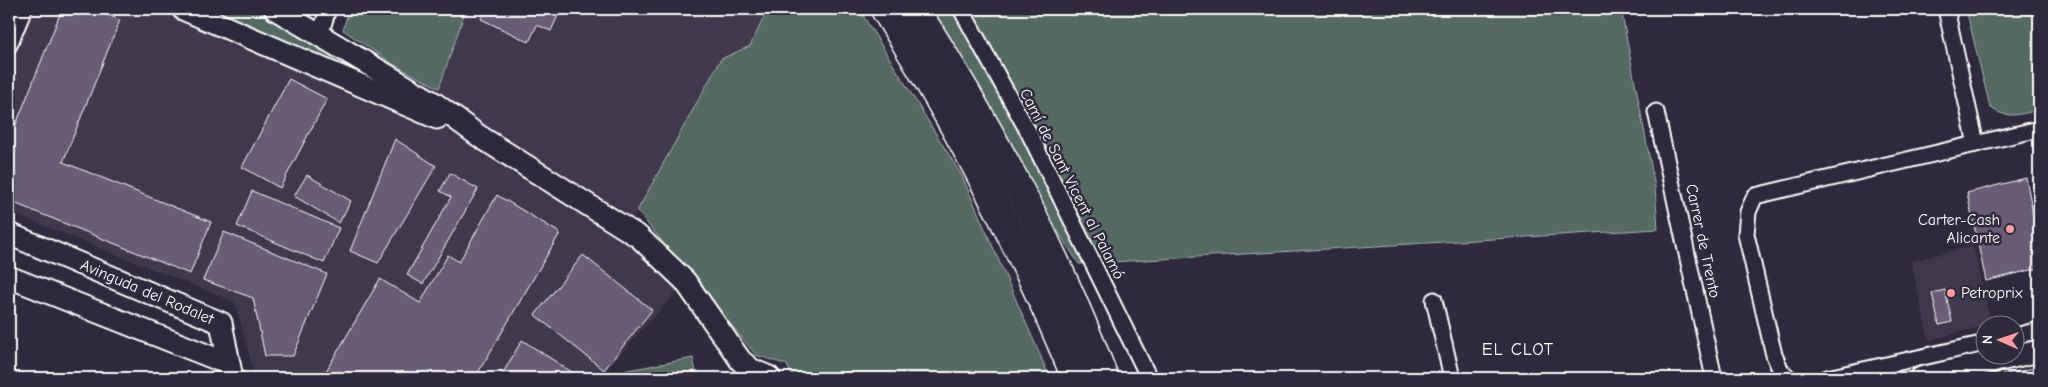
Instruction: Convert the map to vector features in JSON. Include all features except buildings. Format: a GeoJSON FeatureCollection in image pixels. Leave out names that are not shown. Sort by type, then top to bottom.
{"type":"FeatureCollection","features":[{"type":"Feature","properties":{"kind":"highway"},"geometry":{"type":"LineString","coordinates":[[885,9],[937,95],[1010,230],[1076,378]]}},
{"type":"Feature","properties":{"kind":"highway"},"geometry":{"type":"LineString","coordinates":[[915,9],[1019,188],[1088,334],[1104,378]]}},
{"type":"Feature","properties":{"kind":"street"},"geometry":{"type":"LineString","coordinates":[[9,45],[24,9]]}},
{"type":"Feature","properties":{"kind":"street"},"geometry":{"type":"LineString","coordinates":[[183,9],[479,136]]}},
{"type":"Feature","properties":{"kind":"street"},"geometry":{"type":"LineString","coordinates":[[275,9],[434,103],[479,136],[639,237],[685,281],[743,369],[752,370],[767,378]]}},
{"type":"Feature","properties":{"kind":"street"},"geometry":{"type":"LineString","coordinates":[[320,35],[328,9]]}},
{"type":"Feature","properties":{"kind":"street","name":"Camí de Sant Vicent al Palamó"},"geometry":{"type":"LineString","coordinates":[[961,9],[1030,135],[1149,378]]}},
{"type":"Feature","properties":{"kind":"street"},"geometry":{"type":"LineString","coordinates":[[1946,9],[1976,144]]}},
{"type":"Feature","properties":{"kind":"street","name":"Carrer de Trento"},"geometry":{"type":"LineString","coordinates":[[1656,112],[1714,378]]}},
{"type":"Feature","properties":{"kind":"street"},"geometry":{"type":"LineString","coordinates":[[1788,378],[1780,371],[1774,355],[1746,234],[1748,212],[1756,196],[2039,129]]}},
{"type":"Feature","properties":{"kind":"street","name":"Avinguda del Rodalet"},"geometry":{"type":"LineString","coordinates":[[9,234],[222,323],[231,371]]}},
{"type":"Feature","properties":{"kind":"street","name":"Avinguda del Rodalet"},"geometry":{"type":"LineString","coordinates":[[9,277],[231,371]]}},
{"type":"Feature","properties":{"kind":"street"},"geometry":{"type":"LineString","coordinates":[[1434,300],[1452,378]]}},
{"type":"Feature","properties":{"kind":"street"},"geometry":{"type":"LineString","coordinates":[[2026,333],[2039,330]]}},
{"type":"Feature","properties":{"kind":"street"},"geometry":{"type":"LineString","coordinates":[[1827,378],[1976,345]]}},
{"type":"Feature","properties":{"kind":"street"},"geometry":{"type":"LineString","coordinates":[[1920,378],[2039,351]]}},
{"type":"Feature","properties":{"kind":"shaded area"},"geometry":{"type":"Polygon","coordinates":[[[9,9],[191,9],[386,85],[393,64],[439,88],[466,9],[768,9],[750,46],[721,59],[624,235],[679,289],[599,378],[255,378],[235,302],[9,212],[9,9]]]}},
{"type":"Feature","properties":{"kind":"shaded area","name":"Petroprix"},"geometry":{"type":"Polygon","coordinates":[[[1973,246],[1989,314],[1976,314],[1976,328],[1929,340],[1911,261],[1973,246]]]}},
{"type":"Feature","properties":{"kind":"green space"},"geometry":{"type":"Polygon","coordinates":[[[191,9],[261,9],[386,85],[191,9]]]}},
{"type":"Feature","properties":{"kind":"green space"},"geometry":{"type":"Polygon","coordinates":[[[349,9],[466,9],[439,88],[393,64],[343,30],[349,9]]]}},
{"type":"Feature","properties":{"kind":"green space"},"geometry":{"type":"Polygon","coordinates":[[[768,9],[859,9],[962,176],[1050,378],[793,378],[787,365],[756,355],[637,211],[721,59],[750,46],[768,9]]]}},
{"type":"Feature","properties":{"kind":"green space"},"geometry":{"type":"Polygon","coordinates":[[[914,9],[1621,9],[1655,187],[1658,229],[1079,264],[914,9]]]}},
{"type":"Feature","properties":{"kind":"green space"},"geometry":{"type":"Polygon","coordinates":[[[1966,9],[2039,9],[2039,110],[2008,115],[2002,114],[1990,107],[1966,9]]]}},
{"type":"Feature","properties":{"kind":"green space"},"geometry":{"type":"Polygon","coordinates":[[[693,358],[697,378],[601,378],[601,375],[693,358]]]}},
{"type":"Feature","properties":{"kind":"tram line"},"geometry":{"type":"LineString","coordinates":[[1988,378],[2039,367]]}},
{"type":"Feature","properties":{"kind":"tram line"},"geometry":{"type":"LineString","coordinates":[[2026,378],[2039,375]]}},
{"type":"Feature","properties":{"kind":"place","name":"Carter-Cash Alicante"},"geometry":{"type":"Point","coordinates":[2010,229]}},
{"type":"Feature","properties":{"kind":"place","name":"Petroprix"},"geometry":{"type":"Point","coordinates":[1951,293]}},
{"type":"Feature","properties":{"kind":"district","name":"EL CLOT"},"geometry":{"type":"Point","coordinates":[1518,349]}}]}
